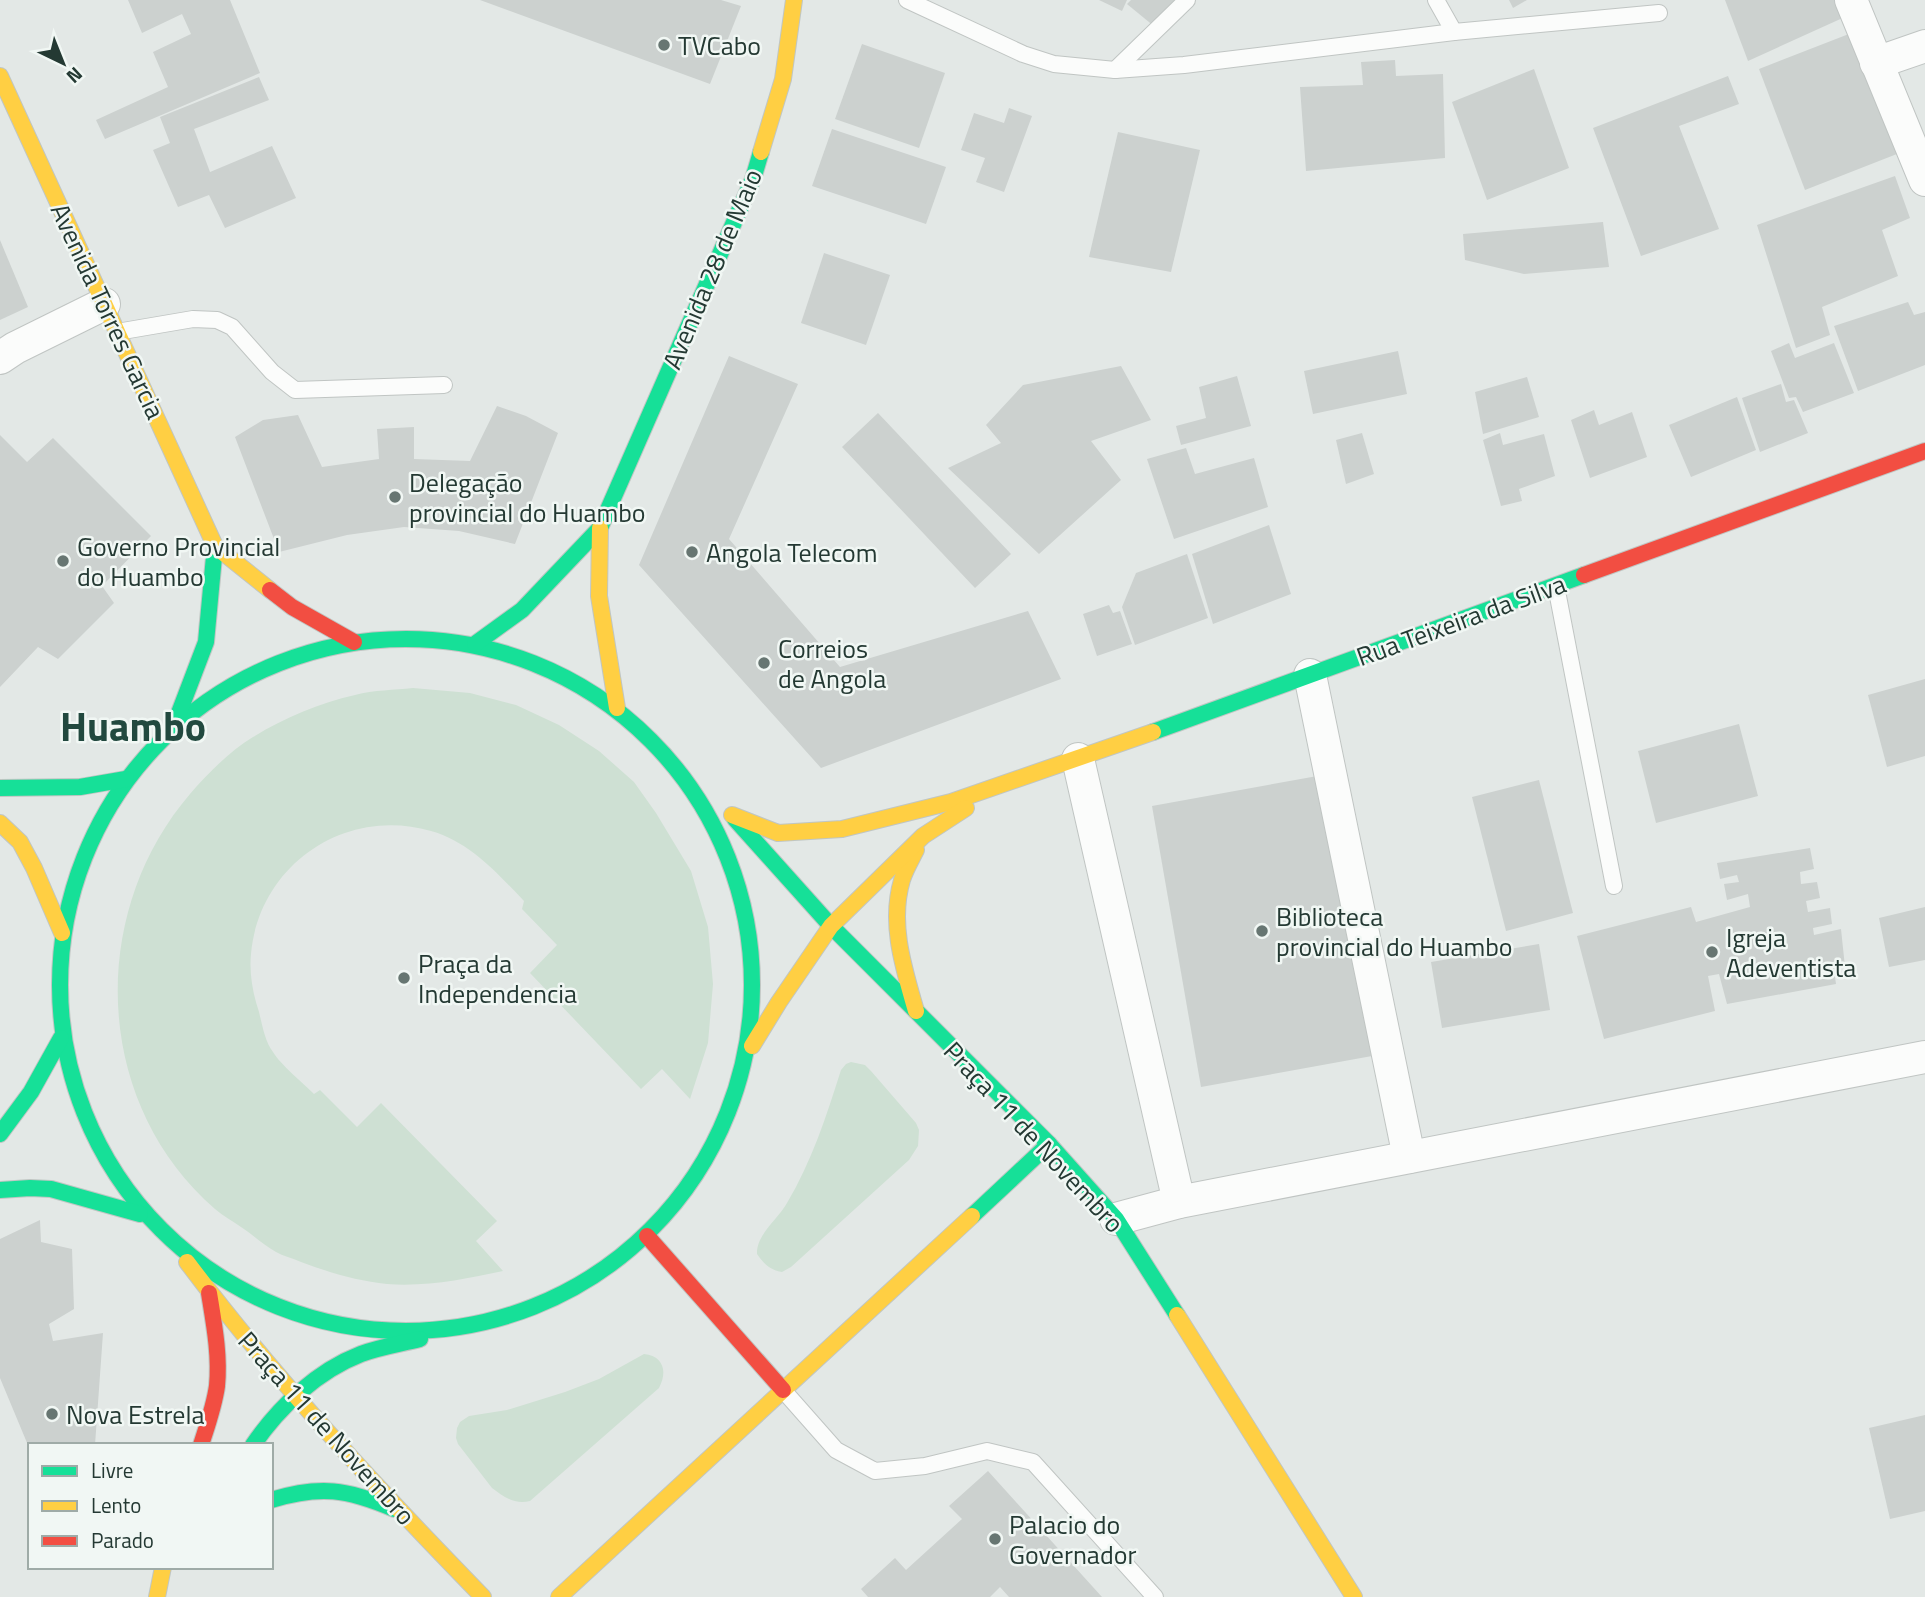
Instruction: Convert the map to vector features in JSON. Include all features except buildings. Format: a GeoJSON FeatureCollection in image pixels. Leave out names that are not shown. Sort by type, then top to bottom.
{"type":"FeatureCollection","features":[{"type":"Feature","properties":{"kind":"main road","name":"Avenida 28 de Maio"},"geometry":{"type":"LineString","coordinates":[[600,528],[753,179],[783,79],[794,0]]}},
{"type":"Feature","properties":{"kind":"main road","name":"Avenida Torres Garcia"},"geometry":{"type":"LineString","coordinates":[[0,76],[215,546]]}},
{"type":"Feature","properties":{"kind":"main road","name":"Rua Teixeira da Silva"},"geometry":{"type":"LineString","coordinates":[[732,815],[778,833],[842,829],[998,788],[1925,451]]}},
{"type":"Feature","properties":{"kind":"main road"},"geometry":{"type":"LineString","coordinates":[[475,644],[522,610],[600,528]]}},
{"type":"Feature","properties":{"kind":"main road"},"geometry":{"type":"LineString","coordinates":[[600,528],[599,596],[617,708]]}},
{"type":"Feature","properties":{"kind":"main road"},"geometry":{"type":"LineString","coordinates":[[215,546],[292,607],[354,642]]}},
{"type":"Feature","properties":{"kind":"main road"},"geometry":{"type":"LineString","coordinates":[[174,726],[206,642],[215,546]]}},
{"type":"Feature","properties":{"kind":"main road","name":"Praça 11 de Novembro"},"geometry":{"type":"LineString","coordinates":[[483,1597],[294,1397],[179,1252],[140,1214],[88,1132],[61,1038],[57,986],[62,933],[84,852],[126,779],[174,726],[258,671],[354,642],[475,644],[550,667],[617,708],[732,815],[831,926],[1049,1144],[1116,1219],[1354,1597]]}},
{"type":"Feature","properties":{"kind":"main road","name":"Praça 11 de Novembro"},"geometry":{"type":"LineString","coordinates":[[179,1252],[304,1320],[446,1332],[555,1300],[647,1236],[711,1153],[747,1054],[755,976],[744,899],[717,826],[673,761]]}},
{"type":"Feature","properties":{"kind":"main road"},"geometry":{"type":"LineString","coordinates":[[0,788],[80,787],[126,779]]}},
{"type":"Feature","properties":{"kind":"main road","name":"Rua Teixeira da Silva"},"geometry":{"type":"LineString","coordinates":[[747,1054],[831,926],[923,836],[998,788]]}},
{"type":"Feature","properties":{"kind":"main road"},"geometry":{"type":"LineString","coordinates":[[0,823],[20,842],[62,933]]}},
{"type":"Feature","properties":{"kind":"main road"},"geometry":{"type":"LineString","coordinates":[[916,1013],[903,963],[897,921],[902,878],[923,836]]}},
{"type":"Feature","properties":{"kind":"main road"},"geometry":{"type":"LineString","coordinates":[[0,1134],[31,1092],[61,1038]]}},
{"type":"Feature","properties":{"kind":"main road"},"geometry":{"type":"LineString","coordinates":[[559,1597],[1049,1144]]}},
{"type":"Feature","properties":{"kind":"main road"},"geometry":{"type":"LineString","coordinates":[[0,1190],[51,1189],[140,1214]]}},
{"type":"Feature","properties":{"kind":"main road"},"geometry":{"type":"LineString","coordinates":[[647,1236],[783,1390]]}},
{"type":"Feature","properties":{"kind":"main road"},"geometry":{"type":"LineString","coordinates":[[202,1443],[216,1395],[216,1340],[209,1293]]}},
{"type":"Feature","properties":{"kind":"main road"},"geometry":{"type":"LineString","coordinates":[[254,1443],[274,1417],[294,1397],[323,1375],[356,1356],[446,1332]]}},
{"type":"Feature","properties":{"kind":"main road"},"geometry":{"type":"LineString","coordinates":[[273,1499],[295,1492],[320,1489],[348,1491],[400,1511]]}},
{"type":"Feature","properties":{"kind":"main road"},"geometry":{"type":"LineString","coordinates":[[158,1595],[163,1569]]}},
{"type":"Feature","properties":{"kind":"main road"},"geometry":{"type":"LineString","coordinates":[[158,1595],[176,1569]]}},
{"type":"Feature","properties":{"kind":"street"},"geometry":{"type":"LineString","coordinates":[[1851,0],[1925,180]]}},
{"type":"Feature","properties":{"kind":"street"},"geometry":{"type":"LineString","coordinates":[[1877,62],[1925,46]]}},
{"type":"Feature","properties":{"kind":"street"},"geometry":{"type":"LineString","coordinates":[[0,358],[104,304]]}},
{"type":"Feature","properties":{"kind":"street"},"geometry":{"type":"LineString","coordinates":[[1310,675],[1409,1157]]}},
{"type":"Feature","properties":{"kind":"street"},"geometry":{"type":"LineString","coordinates":[[1078,759],[1179,1202]]}},
{"type":"Feature","properties":{"kind":"street"},"geometry":{"type":"LineString","coordinates":[[1116,1219],[1179,1202],[1925,1057]]}},
{"type":"Feature","properties":{"kind":"lane"},"geometry":{"type":"LineString","coordinates":[[908,0],[1023,54],[1054,64],[1115,70],[1184,65],[1454,32],[1660,13]]}},
{"type":"Feature","properties":{"kind":"lane"},"geometry":{"type":"LineString","coordinates":[[1115,70],[1187,0]]}},
{"type":"Feature","properties":{"kind":"lane"},"geometry":{"type":"LineString","coordinates":[[1436,0],[1454,32]]}},
{"type":"Feature","properties":{"kind":"lane"},"geometry":{"type":"LineString","coordinates":[[117,332],[193,319],[216,320],[232,327],[272,372],[295,390],[444,385]]}},
{"type":"Feature","properties":{"kind":"lane"},"geometry":{"type":"LineString","coordinates":[[1556,586],[1614,886]]}},
{"type":"Feature","properties":{"kind":"lane"},"geometry":{"type":"LineString","coordinates":[[783,1390],[836,1450],[875,1471],[925,1466],[987,1451],[1032,1462],[1154,1597]]}},
{"type":"Feature","properties":{"kind":"green space"},"geometry":{"type":"Polygon","coordinates":[[[413,688],[470,693],[516,705],[559,725],[599,751],[634,782],[691,871],[708,927],[713,984],[708,1043],[690,1099],[662,1069],[641,1089],[530,973],[557,945],[522,909],[524,901],[514,890],[493,869],[458,843],[431,831],[399,825],[368,827],[338,835],[312,850],[289,869],[270,894],[258,922],[251,954],[253,991],[270,1048],[314,1094],[320,1090],[357,1127],[381,1103],[497,1221],[476,1241],[503,1271],[446,1282],[402,1285],[354,1278],[282,1255],[215,1209],[175,1166],[145,1116],[126,1063],[118,1007],[120,950],[133,895],[156,842],[190,794],[227,756],[244,743],[302,712],[362,693],[413,688]]]}},
{"type":"Feature","properties":{"kind":"green space"},"geometry":{"type":"Polygon","coordinates":[[[851,1062],[865,1065],[916,1123],[919,1130],[918,1146],[909,1160],[791,1267],[782,1272],[774,1270],[757,1254],[760,1240],[796,1187],[818,1138],[841,1070],[851,1062]]]}},
{"type":"Feature","properties":{"kind":"green space"},"geometry":{"type":"Polygon","coordinates":[[[644,1354],[656,1358],[662,1365],[663,1376],[659,1388],[530,1501],[515,1501],[492,1488],[458,1444],[457,1428],[460,1422],[469,1416],[507,1410],[565,1392],[599,1379],[644,1354]]]}},
{"type":"Feature","properties":{"kind":"traffic: fast"},"geometry":{"type":"LineString","coordinates":[[475,644],[522,610],[600,528],[753,179],[761,152]]}},
{"type":"Feature","properties":{"kind":"traffic: fast"},"geometry":{"type":"LineString","coordinates":[[174,726],[206,642],[215,546]]}},
{"type":"Feature","properties":{"kind":"traffic: fast"},"geometry":{"type":"LineString","coordinates":[[1153,732],[1584,575]]}},
{"type":"Feature","properties":{"kind":"traffic: fast"},"geometry":{"type":"LineString","coordinates":[[406,639],[474,645],[539,665],[598,697],[626,717],[651,740],[674,765],[694,793],[726,852],[746,917],[752,985],[746,1053],[726,1118],[694,1177],[674,1205],[651,1230],[626,1253],[598,1273],[539,1305],[474,1325],[406,1331],[338,1325],[273,1305],[214,1273],[186,1253],[161,1230],[138,1205],[118,1177],[86,1118],[66,1053],[60,985],[66,917],[86,852],[118,793],[138,765],[161,740],[186,717],[214,697],[273,665],[338,645],[406,639]]}},
{"type":"Feature","properties":{"kind":"traffic: fast"},"geometry":{"type":"LineString","coordinates":[[0,788],[80,787],[126,779]]}},
{"type":"Feature","properties":{"kind":"traffic: fast"},"geometry":{"type":"LineString","coordinates":[[735,819],[831,926],[1049,1144],[1116,1219],[1177,1315]]}},
{"type":"Feature","properties":{"kind":"traffic: fast"},"geometry":{"type":"LineString","coordinates":[[0,1134],[31,1092],[61,1038]]}},
{"type":"Feature","properties":{"kind":"traffic: fast"},"geometry":{"type":"LineString","coordinates":[[972,1216],[1049,1144]]}},
{"type":"Feature","properties":{"kind":"traffic: fast"},"geometry":{"type":"LineString","coordinates":[[0,1190],[51,1189],[140,1214]]}},
{"type":"Feature","properties":{"kind":"traffic: fast"},"geometry":{"type":"LineString","coordinates":[[254,1443],[287,1404],[329,1370],[361,1354],[420,1339]]}},
{"type":"Feature","properties":{"kind":"traffic: fast"},"geometry":{"type":"LineString","coordinates":[[273,1499],[304,1492],[333,1491],[362,1497],[394,1509]]}},
{"type":"Feature","properties":{"kind":"traffic: slow"},"geometry":{"type":"LineString","coordinates":[[761,152],[783,79],[794,0]]}},
{"type":"Feature","properties":{"kind":"traffic: slow"},"geometry":{"type":"LineString","coordinates":[[0,76],[215,546],[270,590]]}},
{"type":"Feature","properties":{"kind":"traffic: slow"},"geometry":{"type":"LineString","coordinates":[[600,528],[599,596],[617,708]]}},
{"type":"Feature","properties":{"kind":"traffic: slow"},"geometry":{"type":"LineString","coordinates":[[732,815],[778,833],[842,829],[951,802],[1153,732]]}},
{"type":"Feature","properties":{"kind":"traffic: slow"},"geometry":{"type":"LineString","coordinates":[[752,1046],[831,926],[923,836],[966,808]]}},
{"type":"Feature","properties":{"kind":"traffic: slow"},"geometry":{"type":"LineString","coordinates":[[0,823],[20,842],[62,933]]}},
{"type":"Feature","properties":{"kind":"traffic: slow"},"geometry":{"type":"LineString","coordinates":[[916,850],[902,880],[897,913],[900,946],[916,1011]]}},
{"type":"Feature","properties":{"kind":"traffic: slow"},"geometry":{"type":"LineString","coordinates":[[559,1597],[972,1216]]}},
{"type":"Feature","properties":{"kind":"traffic: slow"},"geometry":{"type":"LineString","coordinates":[[187,1262],[293,1393],[483,1597]]}},
{"type":"Feature","properties":{"kind":"traffic: slow"},"geometry":{"type":"LineString","coordinates":[[1177,1315],[1354,1597]]}},
{"type":"Feature","properties":{"kind":"traffic: slow"},"geometry":{"type":"LineString","coordinates":[[157,1597],[163,1569]]}},
{"type":"Feature","properties":{"kind":"traffic: jam"},"geometry":{"type":"LineString","coordinates":[[1584,575],[1925,451]]}},
{"type":"Feature","properties":{"kind":"traffic: jam"},"geometry":{"type":"LineString","coordinates":[[270,590],[292,607],[354,642]]}},
{"type":"Feature","properties":{"kind":"traffic: jam"},"geometry":{"type":"LineString","coordinates":[[647,1236],[783,1390]]}},
{"type":"Feature","properties":{"kind":"traffic: jam"},"geometry":{"type":"LineString","coordinates":[[202,1443],[214,1401],[218,1374],[209,1293]]}},
{"type":"Feature","properties":{"kind":"place","name":"TVCabo"},"geometry":{"type":"Point","coordinates":[664,45]}},
{"type":"Feature","properties":{"kind":"place","name":"Delegação provincial do Huambo"},"geometry":{"type":"Point","coordinates":[395,497]}},
{"type":"Feature","properties":{"kind":"place","name":"Angola Telecom"},"geometry":{"type":"Point","coordinates":[692,552]}},
{"type":"Feature","properties":{"kind":"place","name":"Governo Provincial do Huambo"},"geometry":{"type":"Point","coordinates":[63,561]}},
{"type":"Feature","properties":{"kind":"place","name":"Correios de Angola"},"geometry":{"type":"Point","coordinates":[764,663]}},
{"type":"Feature","properties":{"kind":"place","name":"Biblioteca provincial do Huambo"},"geometry":{"type":"Point","coordinates":[1262,931]}},
{"type":"Feature","properties":{"kind":"place","name":"Igreja Adeventista"},"geometry":{"type":"Point","coordinates":[1712,952]}},
{"type":"Feature","properties":{"kind":"place","name":"Praça da Independencia"},"geometry":{"type":"Point","coordinates":[404,978]}},
{"type":"Feature","properties":{"kind":"place","name":"Nova Estrela"},"geometry":{"type":"Point","coordinates":[52,1414]}},
{"type":"Feature","properties":{"kind":"place","name":"Palacio do Governador"},"geometry":{"type":"Point","coordinates":[995,1539]}},
{"type":"Feature","properties":{"kind":"district","name":"Huambo"},"geometry":{"type":"Point","coordinates":[133,726]}}]}
